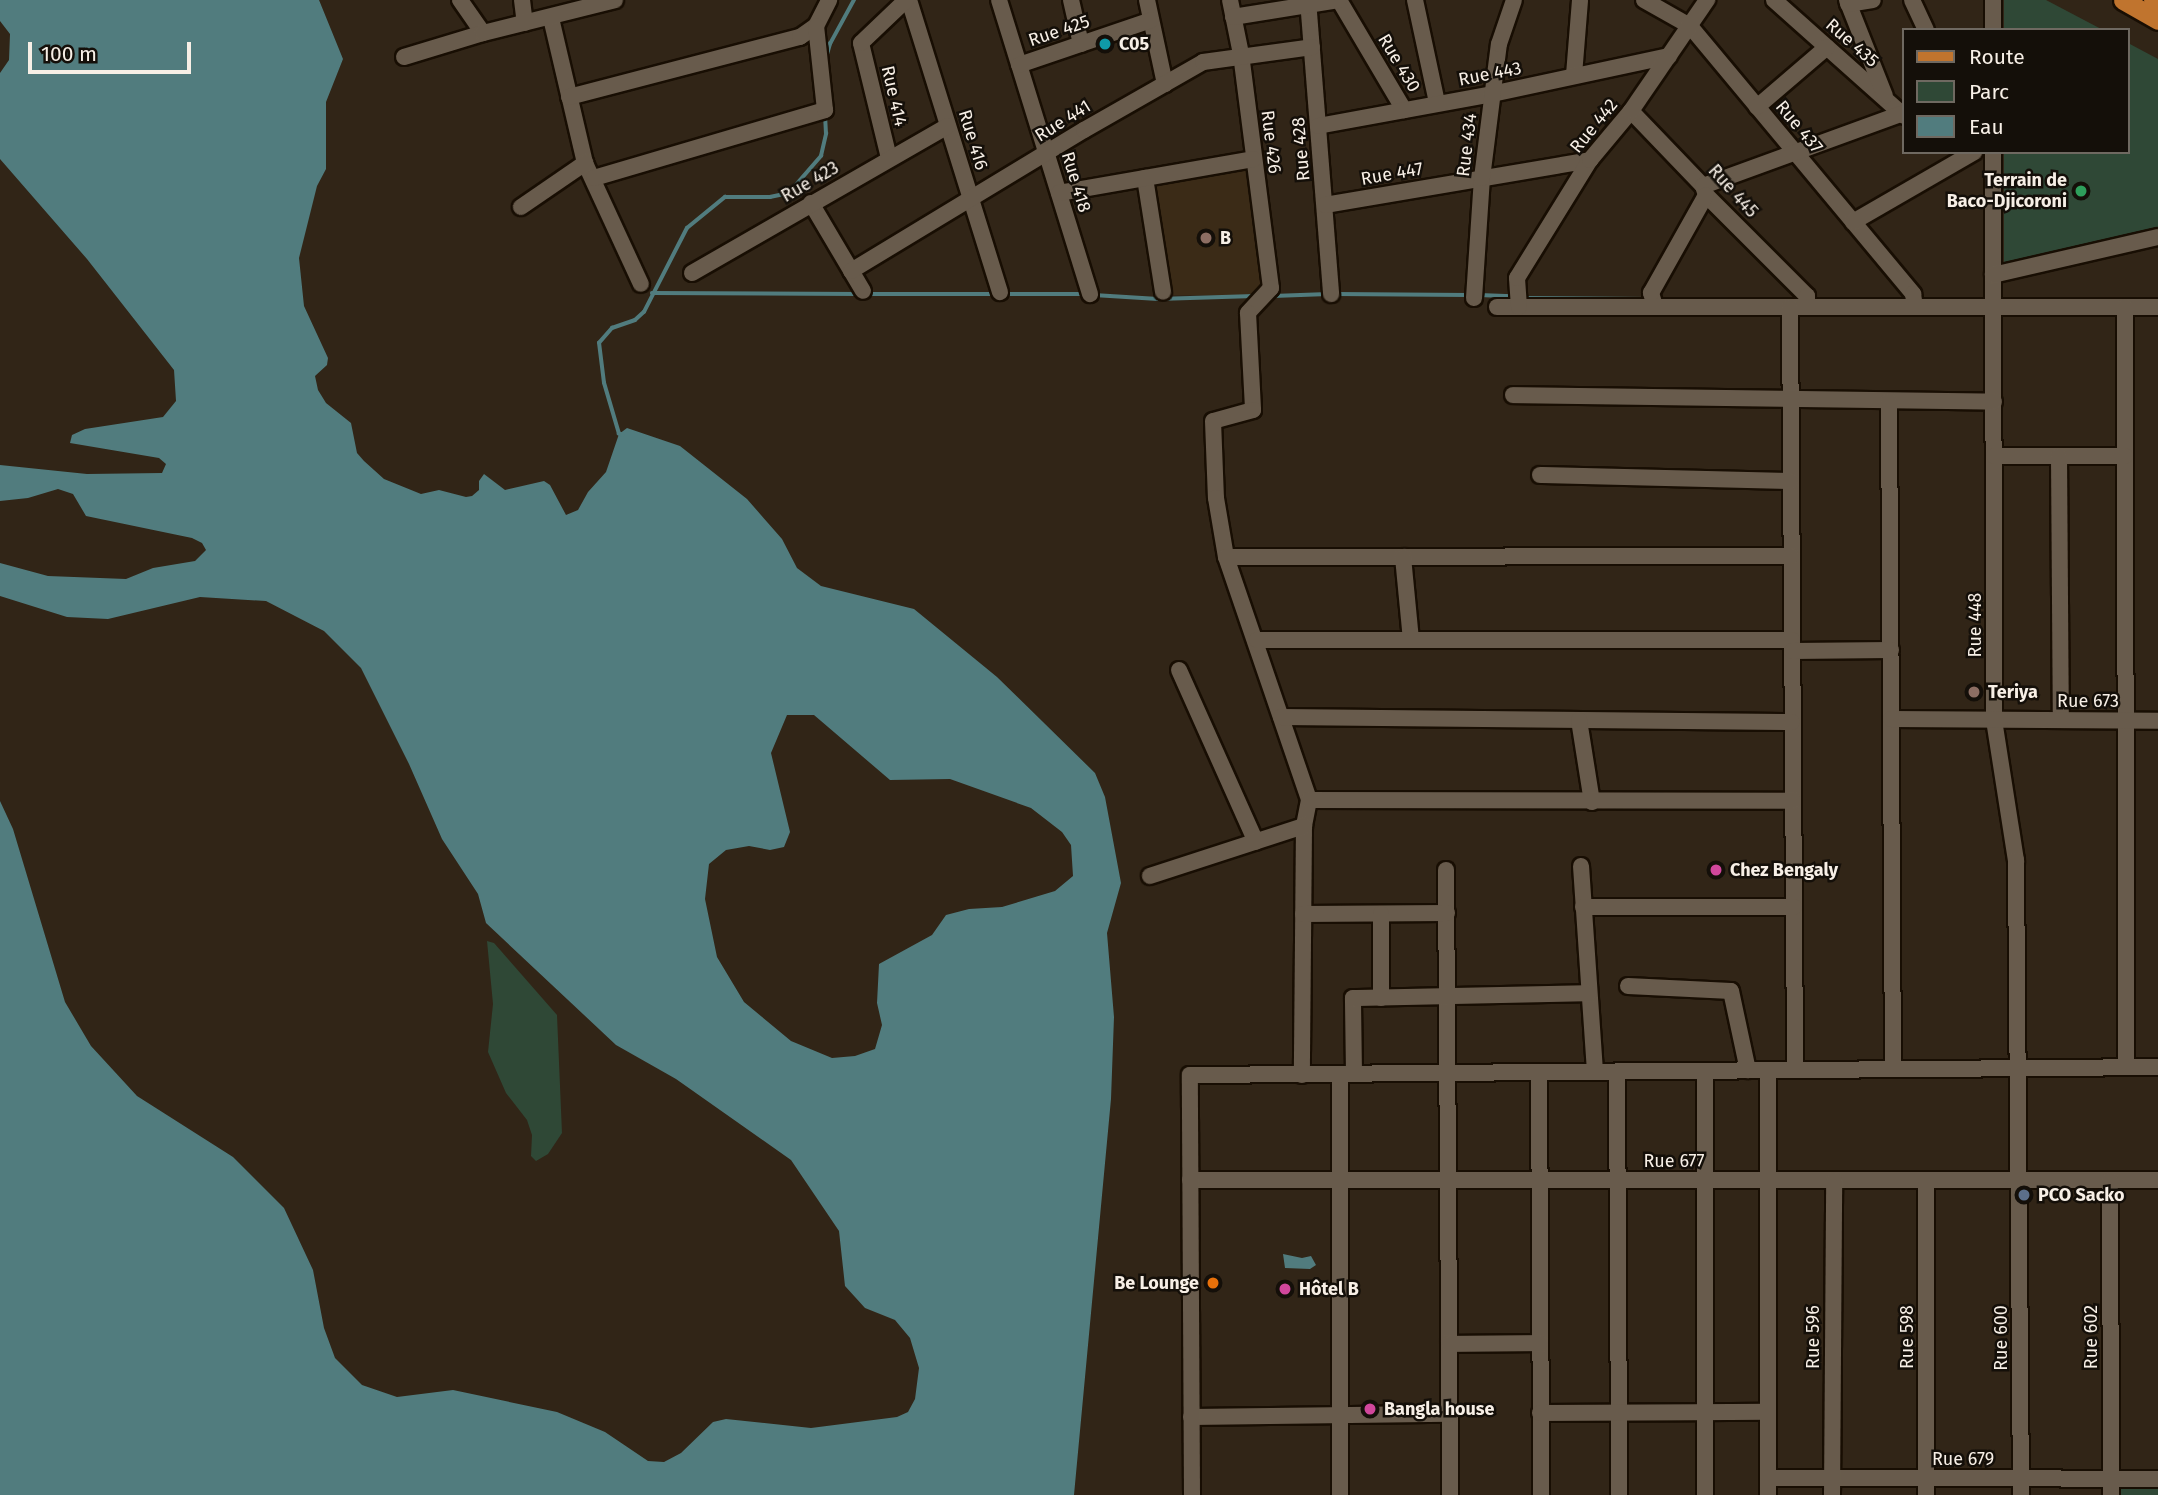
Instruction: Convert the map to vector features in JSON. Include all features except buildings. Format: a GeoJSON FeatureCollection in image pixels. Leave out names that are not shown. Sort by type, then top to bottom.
{"type":"FeatureCollection","features":[{"type":"Feature","properties":{"kind":"main road"},"geometry":{"type":"LineString","coordinates":[[2123,0],[2158,20]]}},
{"type":"Feature","properties":{"kind":"main road"},"geometry":{"type":"LineString","coordinates":[[2153,0],[2158,3]]}},
{"type":"Feature","properties":{"kind":"street"},"geometry":{"type":"LineString","coordinates":[[460,0],[483,33]]}},
{"type":"Feature","properties":{"kind":"street"},"geometry":{"type":"LineString","coordinates":[[522,0],[525,23]]}},
{"type":"Feature","properties":{"kind":"street"},"geometry":{"type":"LineString","coordinates":[[404,57],[483,33],[615,0]]}},
{"type":"Feature","properties":{"kind":"street"},"geometry":{"type":"LineString","coordinates":[[569,97],[800,37],[816,26],[829,0]]}},
{"type":"Feature","properties":{"kind":"street","name":"Rue 414"},"geometry":{"type":"LineString","coordinates":[[889,159],[861,43],[907,0]]}},
{"type":"Feature","properties":{"kind":"street","name":"Rue 416"},"geometry":{"type":"LineString","coordinates":[[907,0],[1000,292]]}},
{"type":"Feature","properties":{"kind":"street","name":"Rue 418"},"geometry":{"type":"LineString","coordinates":[[999,0],[1090,294]]}},
{"type":"Feature","properties":{"kind":"street"},"geometry":{"type":"LineString","coordinates":[[1072,0],[1081,44]]}},
{"type":"Feature","properties":{"kind":"street"},"geometry":{"type":"LineString","coordinates":[[1147,0],[1165,84]]}},
{"type":"Feature","properties":{"kind":"street","name":"Rue 426"},"geometry":{"type":"LineString","coordinates":[[1226,557],[1216,498],[1213,421],[1253,410],[1248,313],[1268,294],[1241,54],[1230,0]]}},
{"type":"Feature","properties":{"kind":"street"},"geometry":{"type":"LineString","coordinates":[[1233,17],[1339,0]]}},
{"type":"Feature","properties":{"kind":"street","name":"Rue 430"},"geometry":{"type":"LineString","coordinates":[[1339,0],[1404,110]]}},
{"type":"Feature","properties":{"kind":"street"},"geometry":{"type":"LineString","coordinates":[[1415,0],[1437,103]]}},
{"type":"Feature","properties":{"kind":"street","name":"Rue 434"},"geometry":{"type":"LineString","coordinates":[[1474,298],[1482,178],[1492,94],[1499,44],[1514,0]]}},
{"type":"Feature","properties":{"kind":"street"},"geometry":{"type":"LineString","coordinates":[[1574,75],[1580,0]]}},
{"type":"Feature","properties":{"kind":"street","name":"Rue 437"},"geometry":{"type":"LineString","coordinates":[[1644,0],[1689,26],[1853,222],[1914,301]]}},
{"type":"Feature","properties":{"kind":"street","name":"Rue 442"},"geometry":{"type":"LineString","coordinates":[[1519,307],[1517,278],[1590,160],[1632,111],[1707,0]]}},
{"type":"Feature","properties":{"kind":"street","name":"Rue 435"},"geometry":{"type":"LineString","coordinates":[[1774,0],[1902,114]]}},
{"type":"Feature","properties":{"kind":"street"},"geometry":{"type":"LineString","coordinates":[[1873,0],[1848,2],[1886,99]]}},
{"type":"Feature","properties":{"kind":"street"},"geometry":{"type":"LineString","coordinates":[[1912,0],[1925,28]]}},
{"type":"Feature","properties":{"kind":"street"},"geometry":{"type":"LineString","coordinates":[[1993,0],[1993,28]]}},
{"type":"Feature","properties":{"kind":"street","name":"Rue 428"},"geometry":{"type":"LineString","coordinates":[[1308,3],[1331,294]]}},
{"type":"Feature","properties":{"kind":"street"},"geometry":{"type":"LineString","coordinates":[[551,18],[585,163],[641,284]]}},
{"type":"Feature","properties":{"kind":"street","name":"Rue 425"},"geometry":{"type":"LineString","coordinates":[[1019,65],[1151,20]]}},
{"type":"Feature","properties":{"kind":"street"},"geometry":{"type":"LineString","coordinates":[[594,178],[825,110],[816,26]]}},
{"type":"Feature","properties":{"kind":"street","name":"Rue 441"},"geometry":{"type":"LineString","coordinates":[[851,271],[1203,62],[1241,54],[1312,47]]}},
{"type":"Feature","properties":{"kind":"street"},"geometry":{"type":"LineString","coordinates":[[1758,107],[1827,47]]}},
{"type":"Feature","properties":{"kind":"street","name":"Rue 443"},"geometry":{"type":"LineString","coordinates":[[1318,126],[1492,94],[1669,56]]}},
{"type":"Feature","properties":{"kind":"street","name":"Rue 445"},"geometry":{"type":"LineString","coordinates":[[1632,111],[1776,262],[1807,302]]}},
{"type":"Feature","properties":{"kind":"street"},"geometry":{"type":"LineString","coordinates":[[1655,306],[1651,293],[1705,190],[1795,152],[1902,115]]}},
{"type":"Feature","properties":{"kind":"street","name":"Rue 423"},"geometry":{"type":"LineString","coordinates":[[692,273],[948,126]]}},
{"type":"Feature","properties":{"kind":"street","name":"Rue 448"},"geometry":{"type":"LineString","coordinates":[[1993,154],[1994,720],[2016,860],[2020,1180]]}},
{"type":"Feature","properties":{"kind":"street"},"geometry":{"type":"LineString","coordinates":[[1853,222],[1949,158]]}},
{"type":"Feature","properties":{"kind":"street"},"geometry":{"type":"LineString","coordinates":[[1059,193],[1253,159]]}},
{"type":"Feature","properties":{"kind":"street","name":"Rue 447"},"geometry":{"type":"LineString","coordinates":[[1325,205],[1590,160]]}},
{"type":"Feature","properties":{"kind":"street"},"geometry":{"type":"LineString","coordinates":[[521,207],[585,163]]}},
{"type":"Feature","properties":{"kind":"street"},"geometry":{"type":"LineString","coordinates":[[1145,178],[1163,292]]}},
{"type":"Feature","properties":{"kind":"street"},"geometry":{"type":"LineString","coordinates":[[811,203],[863,292]]}},
{"type":"Feature","properties":{"kind":"street"},"geometry":{"type":"LineString","coordinates":[[1993,275],[2158,237]]}},
{"type":"Feature","properties":{"kind":"street"},"geometry":{"type":"LineString","coordinates":[[1497,307],[1790,307],[1807,302],[1914,301],[1994,307],[2158,307]]}},
{"type":"Feature","properties":{"kind":"street"},"geometry":{"type":"LineString","coordinates":[[1790,307],[1795,1070]]}},
{"type":"Feature","properties":{"kind":"street"},"geometry":{"type":"LineString","coordinates":[[2125,307],[2126,1067]]}},
{"type":"Feature","properties":{"kind":"street"},"geometry":{"type":"LineString","coordinates":[[1513,395],[1994,402]]}},
{"type":"Feature","properties":{"kind":"street"},"geometry":{"type":"LineString","coordinates":[[1889,401],[1893,1069]]}},
{"type":"Feature","properties":{"kind":"street"},"geometry":{"type":"LineString","coordinates":[[1994,456],[2125,456]]}},
{"type":"Feature","properties":{"kind":"street"},"geometry":{"type":"LineString","coordinates":[[2059,456],[2061,720]]}},
{"type":"Feature","properties":{"kind":"street"},"geometry":{"type":"LineString","coordinates":[[1541,475],[1791,481]]}},
{"type":"Feature","properties":{"kind":"street"},"geometry":{"type":"LineString","coordinates":[[1302,1074],[1304,826],[1309,800],[1226,557],[1791,556]]}},
{"type":"Feature","properties":{"kind":"street"},"geometry":{"type":"LineString","coordinates":[[1403,557],[1410,640]]}},
{"type":"Feature","properties":{"kind":"street"},"geometry":{"type":"LineString","coordinates":[[1256,640],[1792,646],[1891,650]]}},
{"type":"Feature","properties":{"kind":"street"},"geometry":{"type":"LineString","coordinates":[[1179,670],[1256,842]]}},
{"type":"Feature","properties":{"kind":"street"},"geometry":{"type":"LineString","coordinates":[[1282,717],[1792,722]]}},
{"type":"Feature","properties":{"kind":"street","name":"Rue 673"},"geometry":{"type":"LineString","coordinates":[[1891,719],[2158,721]]}},
{"type":"Feature","properties":{"kind":"street"},"geometry":{"type":"LineString","coordinates":[[1579,720],[1592,802]]}},
{"type":"Feature","properties":{"kind":"street"},"geometry":{"type":"LineString","coordinates":[[1309,800],[1793,802]]}},
{"type":"Feature","properties":{"kind":"street"},"geometry":{"type":"LineString","coordinates":[[1150,876],[1304,826]]}},
{"type":"Feature","properties":{"kind":"street"},"geometry":{"type":"LineString","coordinates":[[1581,866],[1595,1072]]}},
{"type":"Feature","properties":{"kind":"street"},"geometry":{"type":"LineString","coordinates":[[1446,870],[1450,1495]]}},
{"type":"Feature","properties":{"kind":"street"},"geometry":{"type":"LineString","coordinates":[[1583,906],[1794,907]]}},
{"type":"Feature","properties":{"kind":"street"},"geometry":{"type":"LineString","coordinates":[[1303,914],[1447,913]]}},
{"type":"Feature","properties":{"kind":"street"},"geometry":{"type":"LineString","coordinates":[[1381,914],[1381,998]]}},
{"type":"Feature","properties":{"kind":"street"},"geometry":{"type":"LineString","coordinates":[[1629,986],[1731,991],[1748,1070]]}},
{"type":"Feature","properties":{"kind":"street"},"geometry":{"type":"LineString","coordinates":[[1340,1495],[1340,1180],[1353,998],[1589,993]]}},
{"type":"Feature","properties":{"kind":"street"},"geometry":{"type":"LineString","coordinates":[[1192,1495],[1190,1076],[2158,1067]]}},
{"type":"Feature","properties":{"kind":"street"},"geometry":{"type":"LineString","coordinates":[[1768,1070],[1768,1495]]}},
{"type":"Feature","properties":{"kind":"street"},"geometry":{"type":"LineString","coordinates":[[1704,1495],[1705,1071]]}},
{"type":"Feature","properties":{"kind":"street"},"geometry":{"type":"LineString","coordinates":[[1539,1072],[1541,1495]]}},
{"type":"Feature","properties":{"kind":"street"},"geometry":{"type":"LineString","coordinates":[[1617,1072],[1619,1495]]}},
{"type":"Feature","properties":{"kind":"street","name":"Rue 677"},"geometry":{"type":"LineString","coordinates":[[1190,1180],[2158,1180]]}},
{"type":"Feature","properties":{"kind":"street","name":"Rue 596"},"geometry":{"type":"LineString","coordinates":[[1832,1495],[1833,1180]]}},
{"type":"Feature","properties":{"kind":"street","name":"Rue 598"},"geometry":{"type":"LineString","coordinates":[[1926,1180],[1926,1487]]}},
{"type":"Feature","properties":{"kind":"street","name":"Rue 600"},"geometry":{"type":"LineString","coordinates":[[2020,1180],[2021,1487]]}},
{"type":"Feature","properties":{"kind":"street","name":"Rue 602"},"geometry":{"type":"LineString","coordinates":[[2110,1180],[2110,1487]]}},
{"type":"Feature","properties":{"kind":"street"},"geometry":{"type":"LineString","coordinates":[[1449,1344],[1540,1343]]}},
{"type":"Feature","properties":{"kind":"street"},"geometry":{"type":"LineString","coordinates":[[1540,1413],[1768,1412]]}},
{"type":"Feature","properties":{"kind":"street"},"geometry":{"type":"LineString","coordinates":[[1191,1417],[1449,1413]]}},
{"type":"Feature","properties":{"kind":"street","name":"Rue 679"},"geometry":{"type":"LineString","coordinates":[[1768,1478],[1832,1478],[1926,1487],[2110,1487],[2158,1479]]}},
{"type":"Feature","properties":{"kind":"shaded area","name":"B"},"geometry":{"type":"Polygon","coordinates":[[[1245,169],[1262,295],[1167,295],[1149,182],[1245,169]]]}},
{"type":"Feature","properties":{"kind":"green space"},"geometry":{"type":"Polygon","coordinates":[[[2004,0],[2046,0],[2099,28],[2004,28],[2004,0]]]}},
{"type":"Feature","properties":{"kind":"green space","name":"Terrain de Baco-Djicoroni"},"geometry":{"type":"Polygon","coordinates":[[[2130,44],[2158,59],[2158,229],[2004,269],[2004,154],[2130,154],[2130,44]]]}},
{"type":"Feature","properties":{"kind":"green space"},"geometry":{"type":"Polygon","coordinates":[[[487,941],[494,943],[557,1015],[562,1133],[548,1154],[536,1161],[531,1156],[532,1135],[527,1120],[506,1093],[488,1052],[493,1004],[487,941]]]}},
{"type":"Feature","properties":{"kind":"green space"},"geometry":{"type":"Polygon","coordinates":[[[2116,1487],[2158,1487],[2158,1495],[2116,1495],[2116,1487]]]}},
{"type":"Feature","properties":{"kind":"water"},"geometry":{"type":"Polygon","coordinates":[[[0,0],[319,0],[343,59],[326,102],[326,169],[317,186],[299,258],[304,306],[328,358],[327,365],[315,376],[318,390],[326,403],[351,423],[357,453],[364,461],[384,479],[421,494],[439,490],[472,496],[479,490],[479,481],[484,474],[505,490],[544,481],[550,485],[566,515],[578,510],[588,492],[606,472],[619,434],[627,428],[680,446],[747,499],[782,539],[797,568],[821,586],[914,609],[997,677],[1095,773],[1105,797],[1121,883],[1107,933],[1114,1017],[1111,1099],[1074,1495],[0,1495],[0,801],[13,829],[65,1002],[91,1046],[137,1096],[233,1157],[284,1208],[313,1270],[324,1328],[335,1358],[362,1385],[397,1397],[453,1390],[557,1412],[605,1432],[648,1461],[664,1462],[681,1453],[713,1422],[726,1419],[811,1428],[897,1417],[908,1412],[915,1399],[919,1368],[910,1338],[895,1320],[865,1308],[845,1286],[839,1231],[791,1160],[676,1079],[616,1045],[486,923],[478,894],[442,839],[409,764],[361,668],[324,631],[266,601],[200,597],[108,619],[67,617],[0,596],[0,563],[48,576],[126,579],[153,568],[195,561],[206,550],[202,543],[192,538],[86,516],[73,494],[58,489],[28,498],[0,501],[0,465],[87,474],[162,473],[166,464],[159,458],[70,443],[72,435],[85,429],[163,417],[176,401],[174,370],[87,259],[0,159],[0,73],[9,60],[10,34],[0,21],[0,0]],[[787,715],[771,753],[790,832],[784,847],[770,850],[749,846],[726,850],[709,864],[705,899],[717,957],[744,1002],[791,1041],[832,1058],[855,1056],[875,1049],[882,1025],[877,1003],[879,964],[932,935],[946,915],[969,909],[1002,907],[1055,891],[1073,876],[1071,845],[1062,832],[1031,808],[950,779],[890,780],[814,715],[787,715]]]}},
{"type":"Feature","properties":{"kind":"water"},"geometry":{"type":"Polygon","coordinates":[[[1283,1254],[1302,1258],[1311,1256],[1316,1265],[1310,1269],[1285,1268],[1283,1254]]]}},
{"type":"Feature","properties":{"kind":"waterway"},"geometry":{"type":"LineString","coordinates":[[826,58],[830,44],[854,0]]}},
{"type":"Feature","properties":{"kind":"waterway"},"geometry":{"type":"LineString","coordinates":[[623,435],[619,434],[604,383],[599,343],[612,328],[635,320],[644,312],[687,228],[725,197],[770,197],[789,193],[821,156],[826,134],[825,114]]}},
{"type":"Feature","properties":{"kind":"waterway"},"geometry":{"type":"LineString","coordinates":[[652,293],[859,294]]}},
{"type":"Feature","properties":{"kind":"waterway"},"geometry":{"type":"LineString","coordinates":[[867,294],[996,294]]}},
{"type":"Feature","properties":{"kind":"waterway"},"geometry":{"type":"LineString","coordinates":[[1003,294],[1087,294]]}},
{"type":"Feature","properties":{"kind":"waterway"},"geometry":{"type":"LineString","coordinates":[[1273,296],[1328,294]]}},
{"type":"Feature","properties":{"kind":"waterway"},"geometry":{"type":"LineString","coordinates":[[1336,294],[1468,295]]}},
{"type":"Feature","properties":{"kind":"waterway"},"geometry":{"type":"LineString","coordinates":[[1094,295],[1158,299],[1254,296]]}},
{"type":"Feature","properties":{"kind":"waterway"},"geometry":{"type":"LineString","coordinates":[[1479,295],[1512,296]]}},
{"type":"Feature","properties":{"kind":"waterway"},"geometry":{"type":"LineString","coordinates":[[1524,298],[1648,299]]}},
{"type":"Feature","properties":{"kind":"waterway"},"geometry":{"type":"LineString","coordinates":[[1656,299],[1774,299]]}},
{"type":"Feature","properties":{"kind":"place","name":"C05"},"geometry":{"type":"Point","coordinates":[1105,44]}},
{"type":"Feature","properties":{"kind":"place","name":"Terrain de Baco-Djicoroni"},"geometry":{"type":"Point","coordinates":[2081,191]}},
{"type":"Feature","properties":{"kind":"place","name":"B"},"geometry":{"type":"Point","coordinates":[1206,238]}},
{"type":"Feature","properties":{"kind":"place","name":"Teriya"},"geometry":{"type":"Point","coordinates":[1974,692]}},
{"type":"Feature","properties":{"kind":"place","name":"Chez Bengaly"},"geometry":{"type":"Point","coordinates":[1716,870]}},
{"type":"Feature","properties":{"kind":"place","name":"PCO Sacko"},"geometry":{"type":"Point","coordinates":[2024,1195]}},
{"type":"Feature","properties":{"kind":"place","name":"Be Lounge"},"geometry":{"type":"Point","coordinates":[1213,1283]}},
{"type":"Feature","properties":{"kind":"place","name":"Hôtel B"},"geometry":{"type":"Point","coordinates":[1285,1289]}},
{"type":"Feature","properties":{"kind":"place","name":"Bangla house"},"geometry":{"type":"Point","coordinates":[1370,1409]}}]}
